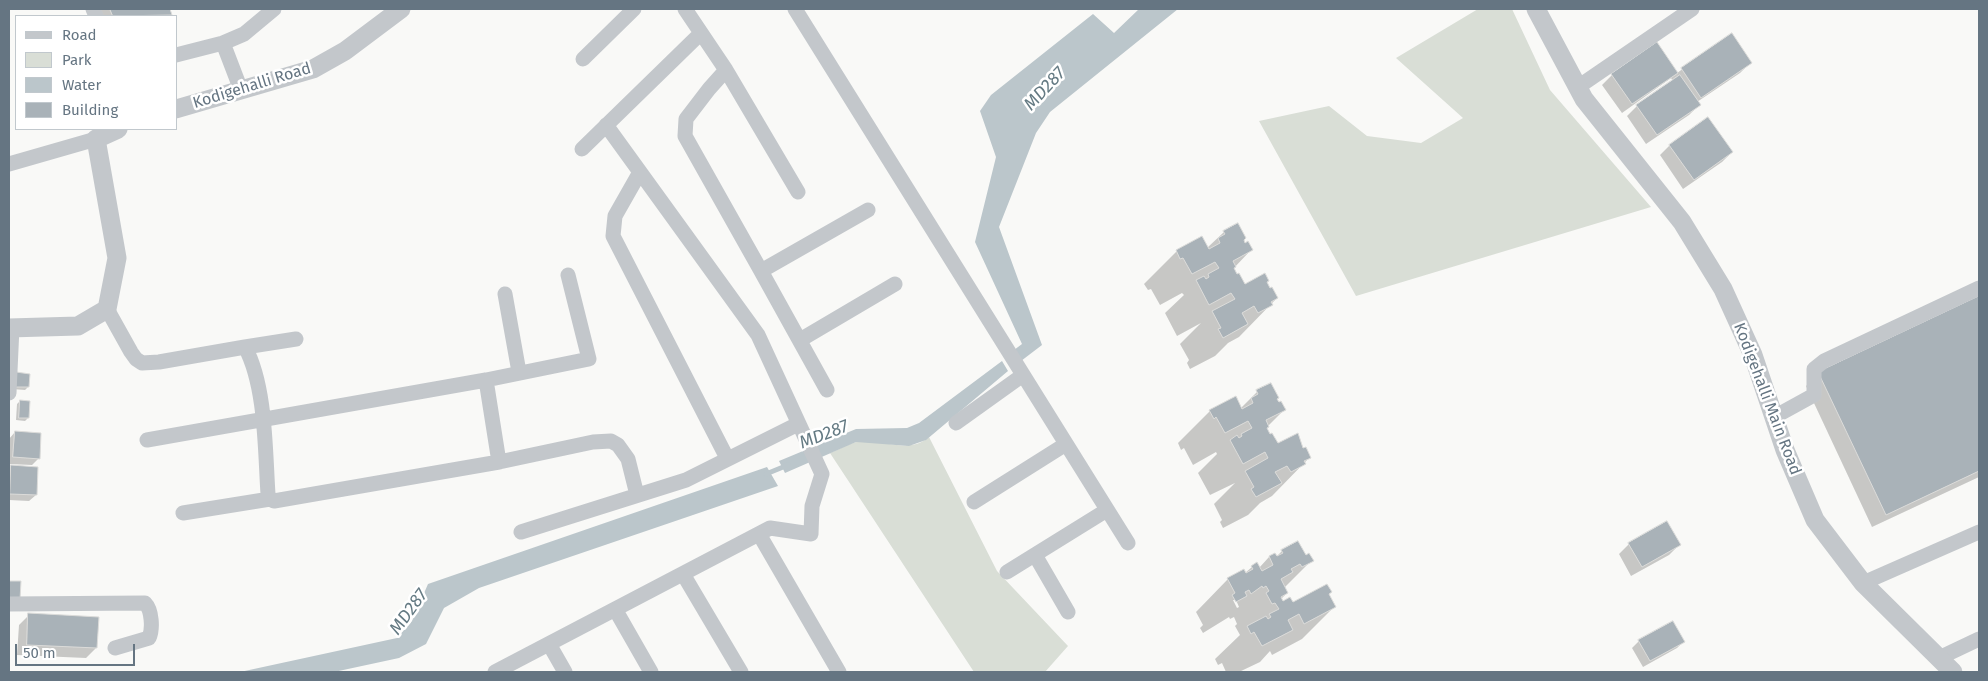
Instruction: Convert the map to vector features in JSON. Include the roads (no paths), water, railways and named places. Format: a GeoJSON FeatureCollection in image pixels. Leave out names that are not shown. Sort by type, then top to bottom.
{"type":"FeatureCollection","features":[{"type":"Feature","properties":{"kind":"street"},"geometry":{"type":"LineString","coordinates":[[178,54],[224,43],[244,34],[274,9]]}},
{"type":"Feature","properties":{"kind":"street","name":"Kodigehalli Road"},"geometry":{"type":"LineString","coordinates":[[178,108],[313,69],[345,51],[401,9]]}},
{"type":"Feature","properties":{"kind":"street"},"geometry":{"type":"LineString","coordinates":[[583,59],[634,9]]}},
{"type":"Feature","properties":{"kind":"street"},"geometry":{"type":"LineString","coordinates":[[685,9],[726,70],[798,192]]}},
{"type":"Feature","properties":{"kind":"street"},"geometry":{"type":"LineString","coordinates":[[795,9],[1128,543]]}},
{"type":"Feature","properties":{"kind":"street","name":"Kodigehalli Main Road"},"geometry":{"type":"LineString","coordinates":[[1536,9],[1584,99],[1682,222],[1723,289],[1753,355],[1785,450],[1814,520],[1863,583],[1952,672]]}},
{"type":"Feature","properties":{"kind":"street"},"geometry":{"type":"LineString","coordinates":[[1578,87],[1692,9]]}},
{"type":"Feature","properties":{"kind":"street"},"geometry":{"type":"LineString","coordinates":[[582,149],[701,33]]}},
{"type":"Feature","properties":{"kind":"street"},"geometry":{"type":"LineString","coordinates":[[224,43],[241,90]]}},
{"type":"Feature","properties":{"kind":"street"},"geometry":{"type":"LineString","coordinates":[[726,70],[709,88],[686,119],[685,136],[827,390]]}},
{"type":"Feature","properties":{"kind":"street"},"geometry":{"type":"LineString","coordinates":[[495,672],[770,528],[811,534],[812,506],[822,474],[758,335],[606,125]]}},
{"type":"Feature","properties":{"kind":"street"},"geometry":{"type":"LineString","coordinates":[[9,164],[96,139],[116,130]]}},
{"type":"Feature","properties":{"kind":"street"},"geometry":{"type":"LineString","coordinates":[[96,139],[117,258],[107,309],[136,359],[142,363],[159,362],[296,340]]}},
{"type":"Feature","properties":{"kind":"street"},"geometry":{"type":"LineString","coordinates":[[640,172],[615,216],[614,236],[727,458]]}},
{"type":"Feature","properties":{"kind":"street"},"geometry":{"type":"LineString","coordinates":[[761,271],[868,210]]}},
{"type":"Feature","properties":{"kind":"street"},"geometry":{"type":"LineString","coordinates":[[147,440],[486,380],[589,359],[568,275]]}},
{"type":"Feature","properties":{"kind":"street"},"geometry":{"type":"LineString","coordinates":[[800,340],[896,284]]}},
{"type":"Feature","properties":{"kind":"street"},"geometry":{"type":"LineString","coordinates":[[1774,417],[1814,395],[1814,369],[1824,361],[1979,288]]}},
{"type":"Feature","properties":{"kind":"street"},"geometry":{"type":"LineString","coordinates":[[505,294],[519,372]]}},
{"type":"Feature","properties":{"kind":"street"},"geometry":{"type":"LineString","coordinates":[[9,393],[11,328],[78,326],[107,309]]}},
{"type":"Feature","properties":{"kind":"street"},"geometry":{"type":"LineString","coordinates":[[245,347],[254,370],[263,418],[268,494],[270,499]]}},
{"type":"Feature","properties":{"kind":"street"},"geometry":{"type":"LineString","coordinates":[[956,423],[1023,375]]}},
{"type":"Feature","properties":{"kind":"street"},"geometry":{"type":"LineString","coordinates":[[486,380],[499,462]]}},
{"type":"Feature","properties":{"kind":"street"},"geometry":{"type":"LineString","coordinates":[[521,532],[686,480],[727,458],[801,430]]}},
{"type":"Feature","properties":{"kind":"street"},"geometry":{"type":"LineString","coordinates":[[183,513],[270,499],[279,501],[499,462],[593,442],[611,441],[618,445],[628,459],[637,495]]}},
{"type":"Feature","properties":{"kind":"street"},"geometry":{"type":"LineString","coordinates":[[974,502],[1066,444]]}},
{"type":"Feature","properties":{"kind":"street"},"geometry":{"type":"LineString","coordinates":[[1008,572],[1107,510]]}},
{"type":"Feature","properties":{"kind":"street"},"geometry":{"type":"LineString","coordinates":[[1863,583],[1979,532]]}},
{"type":"Feature","properties":{"kind":"street"},"geometry":{"type":"LineString","coordinates":[[759,534],[839,672]]}},
{"type":"Feature","properties":{"kind":"street"},"geometry":{"type":"LineString","coordinates":[[1035,555],[1068,612]]}},
{"type":"Feature","properties":{"kind":"street"},"geometry":{"type":"LineString","coordinates":[[683,574],[741,672]]}},
{"type":"Feature","properties":{"kind":"street"},"geometry":{"type":"LineString","coordinates":[[9,604],[145,603],[150,612],[151,633],[149,638],[115,648]]}},
{"type":"Feature","properties":{"kind":"street"},"geometry":{"type":"LineString","coordinates":[[615,609],[651,672]]}},
{"type":"Feature","properties":{"kind":"street"},"geometry":{"type":"LineString","coordinates":[[1938,658],[1979,639]]}},
{"type":"Feature","properties":{"kind":"street"},"geometry":{"type":"LineString","coordinates":[[548,644],[564,672]]}},
{"type":"Feature","properties":{"kind":"water"},"geometry":{"type":"Polygon","coordinates":[[[1139,9],[1178,9],[1050,112],[1036,133],[999,227],[1042,345],[1021,361],[1014,350],[1022,344],[975,242],[996,157],[980,111],[991,95],[1093,14],[1114,33],[1139,9]]]}},
{"type":"Feature","properties":{"kind":"water"},"geometry":{"type":"Polygon","coordinates":[[[1002,361],[1008,371],[926,440],[909,446],[856,442],[785,473],[779,461],[856,429],[907,428],[919,423],[1002,361]]]}},
{"type":"Feature","properties":{"kind":"water"},"geometry":{"type":"Polygon","coordinates":[[[767,467],[778,486],[479,588],[444,608],[426,644],[399,658],[334,672],[240,672],[397,638],[412,621],[428,584],[767,467]]]}},
{"type":"Feature","properties":{"kind":"waterway","name":"MD287"},"geometry":{"type":"LineString","coordinates":[[766,474],[788,465]]}}]}
